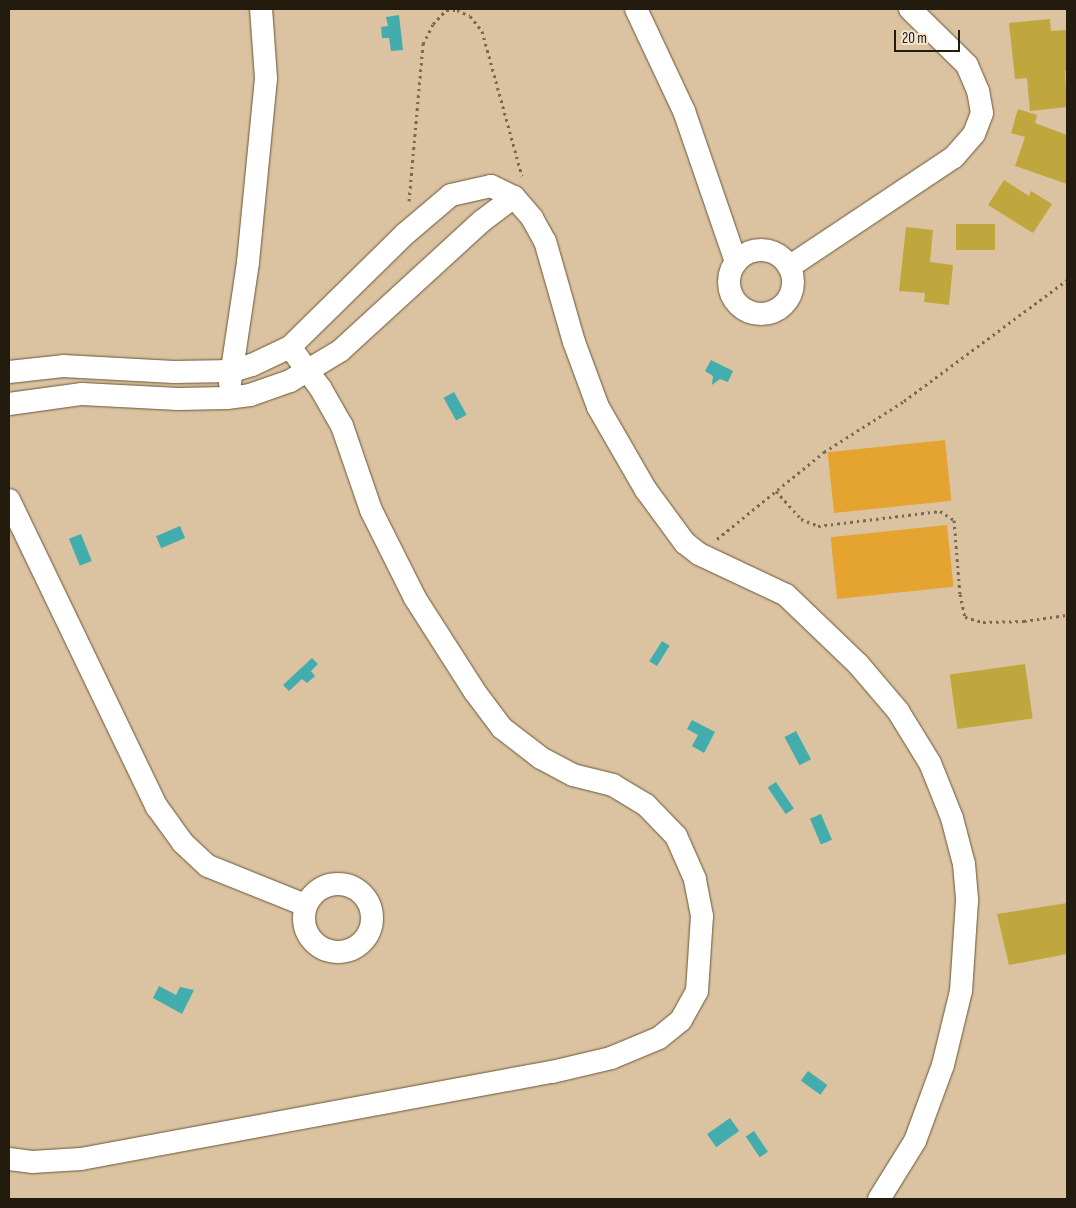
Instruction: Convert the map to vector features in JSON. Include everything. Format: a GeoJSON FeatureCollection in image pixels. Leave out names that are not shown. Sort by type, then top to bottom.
{"type":"FeatureCollection","features":[{"type":"Feature","properties":{"kind":"street"},"geometry":{"type":"LineString","coordinates":[[227,398],[248,262],[266,78],[260,9]]}},
{"type":"Feature","properties":{"kind":"street"},"geometry":{"type":"LineString","coordinates":[[636,9],[684,111],[736,262],[729,282],[736,302],[743,309],[764,314],[774,312],[790,298],[793,288],[789,267],[778,256],[764,250],[753,252],[736,262]]}},
{"type":"Feature","properties":{"kind":"street"},"geometry":{"type":"LineString","coordinates":[[789,267],[954,157],[974,134],[982,113],[978,91],[967,65],[910,9]]}},
{"type":"Feature","properties":{"kind":"street"},"geometry":{"type":"LineString","coordinates":[[9,372],[63,366],[174,372],[232,371],[290,347],[405,234],[451,195],[491,186],[519,190]]}},
{"type":"Feature","properties":{"kind":"street"},"geometry":{"type":"LineString","coordinates":[[9,404],[82,394],[178,400],[227,398],[270,389],[308,372],[340,351],[519,190]]}},
{"type":"Feature","properties":{"kind":"street"},"geometry":{"type":"LineString","coordinates":[[519,190],[545,241],[574,342],[598,408],[646,490],[685,543],[699,554],[786,595],[826,631],[898,711],[930,763],[952,818],[964,864],[967,901],[961,991],[943,1065],[915,1141],[878,1199]]}},
{"type":"Feature","properties":{"kind":"street"},"geometry":{"type":"LineString","coordinates":[[9,1159],[32,1162],[82,1159],[542,1074],[611,1058],[658,1038],[681,1020],[697,991],[702,916],[695,879],[676,836],[646,805],[613,786],[573,775],[541,758],[502,728],[475,692],[415,598],[372,510],[342,426],[290,347]]}},
{"type":"Feature","properties":{"kind":"street"},"geometry":{"type":"LineString","coordinates":[[9,500],[157,807],[183,843],[208,866],[305,905]]}},
{"type":"Feature","properties":{"kind":"path"},"geometry":{"type":"LineString","coordinates":[[405,234],[423,44],[433,24],[446,10],[457,10],[470,16],[482,32],[519,190]]}},
{"type":"Feature","properties":{"kind":"path"},"geometry":{"type":"LineString","coordinates":[[699,554],[824,452],[904,401],[1067,280]]}},
{"type":"Feature","properties":{"kind":"path"},"geometry":{"type":"LineString","coordinates":[[776,491],[801,520],[818,526],[940,511],[954,520],[960,594],[965,618],[984,622],[1024,621],[1067,615]]}},
{"type":"Feature","properties":{"kind":"shaded area"},"geometry":{"type":"Polygon","coordinates":[[[945,440],[951,501],[834,513],[828,452],[945,440]]]}},
{"type":"Feature","properties":{"kind":"shaded area"},"geometry":{"type":"Polygon","coordinates":[[[947,525],[953,587],[837,599],[831,537],[947,525]]]}},
{"type":"Feature","properties":{"kind":"water"},"geometry":{"type":"Polygon","coordinates":[[[399,15],[403,50],[391,51],[389,38],[382,38],[381,27],[388,26],[386,17],[399,15]]]}},
{"type":"Feature","properties":{"kind":"water"},"geometry":{"type":"Polygon","coordinates":[[[711,360],[733,371],[728,382],[720,379],[712,385],[713,376],[705,371],[711,360]]]}},
{"type":"Feature","properties":{"kind":"water"},"geometry":{"type":"Polygon","coordinates":[[[454,392],[467,415],[456,421],[444,398],[454,392]]]}},
{"type":"Feature","properties":{"kind":"water"},"geometry":{"type":"Polygon","coordinates":[[[180,526],[185,538],[161,548],[156,536],[180,526]]]}},
{"type":"Feature","properties":{"kind":"water"},"geometry":{"type":"Polygon","coordinates":[[[81,534],[92,561],[80,566],[69,539],[81,534]]]}},
{"type":"Feature","properties":{"kind":"water"},"geometry":{"type":"Polygon","coordinates":[[[662,641],[670,646],[657,666],[649,661],[662,641]]]}},
{"type":"Feature","properties":{"kind":"water"},"geometry":{"type":"Polygon","coordinates":[[[312,658],[318,664],[311,671],[315,676],[307,683],[302,679],[289,691],[283,685],[312,658]]]}},
{"type":"Feature","properties":{"kind":"water"},"geometry":{"type":"Polygon","coordinates":[[[692,720],[715,732],[704,753],[692,746],[698,735],[687,729],[692,720]]]}},
{"type":"Feature","properties":{"kind":"water"},"geometry":{"type":"Polygon","coordinates":[[[796,731],[811,759],[800,765],[785,737],[796,731]]]}},
{"type":"Feature","properties":{"kind":"water"},"geometry":{"type":"Polygon","coordinates":[[[776,782],[794,809],[786,814],[768,788],[776,782]]]}},
{"type":"Feature","properties":{"kind":"water"},"geometry":{"type":"Polygon","coordinates":[[[821,814],[832,840],[821,844],[810,819],[821,814]]]}},
{"type":"Feature","properties":{"kind":"water"},"geometry":{"type":"Polygon","coordinates":[[[159,986],[176,995],[180,987],[194,990],[182,1014],[153,998],[159,986]]]}},
{"type":"Feature","properties":{"kind":"water"},"geometry":{"type":"Polygon","coordinates":[[[808,1071],[827,1085],[820,1095],[801,1081],[808,1071]]]}},
{"type":"Feature","properties":{"kind":"water"},"geometry":{"type":"Polygon","coordinates":[[[730,1118],[739,1131],[716,1147],[707,1134],[730,1118]]]}},
{"type":"Feature","properties":{"kind":"water"},"geometry":{"type":"Polygon","coordinates":[[[754,1131],[768,1152],[760,1157],[746,1137],[754,1131]]]}},
{"type":"Feature","properties":{"kind":"building"},"geometry":{"type":"Polygon","coordinates":[[[1050,19],[1051,31],[1067,30],[1067,71],[1065,71],[1067,107],[1030,111],[1027,78],[1015,79],[1009,23],[1050,19]]]}},
{"type":"Feature","properties":{"kind":"building"},"geometry":{"type":"Polygon","coordinates":[[[1018,109],[1037,115],[1035,123],[1067,135],[1067,184],[1015,166],[1025,137],[1011,133],[1018,109]]]}},
{"type":"Feature","properties":{"kind":"building"},"geometry":{"type":"Polygon","coordinates":[[[1004,180],[1029,196],[1031,191],[1052,204],[1033,233],[988,205],[1004,180]]]}},
{"type":"Feature","properties":{"kind":"building"},"geometry":{"type":"Polygon","coordinates":[[[956,224],[995,224],[995,250],[956,250],[956,224]]]}},
{"type":"Feature","properties":{"kind":"building"},"geometry":{"type":"Polygon","coordinates":[[[906,227],[933,230],[930,262],[953,265],[949,305],[924,302],[925,293],[899,291],[906,227]]]}},
{"type":"Feature","properties":{"kind":"building"},"geometry":{"type":"Polygon","coordinates":[[[1025,664],[1033,718],[957,729],[950,675],[1025,664]]]}},
{"type":"Feature","properties":{"kind":"building"},"geometry":{"type":"Polygon","coordinates":[[[1067,903],[1067,954],[1009,965],[997,914],[1067,903]]]}}]}
